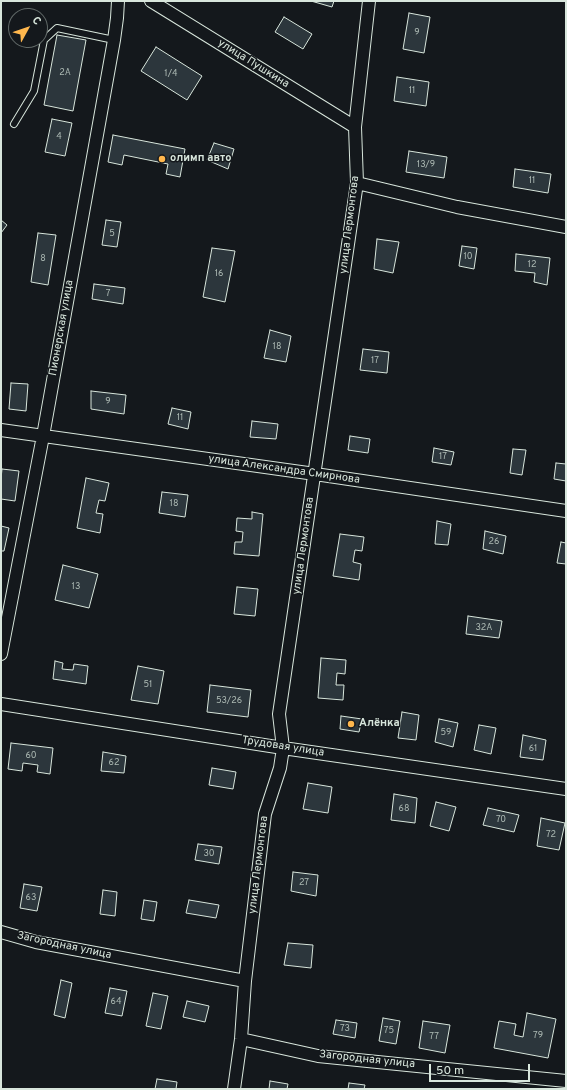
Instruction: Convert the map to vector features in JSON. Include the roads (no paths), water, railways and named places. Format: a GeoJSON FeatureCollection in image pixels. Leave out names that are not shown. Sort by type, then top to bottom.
{"type":"FeatureCollection","features":[{"type":"Feature","properties":{"kind":"street","name":"Пионерская улица"},"geometry":{"type":"LineString","coordinates":[[1,654],[43,436],[114,40],[118,1]]}},
{"type":"Feature","properties":{"kind":"street","name":"улица Пушкина"},"geometry":{"type":"LineString","coordinates":[[151,1],[355,127]]}},
{"type":"Feature","properties":{"kind":"street","name":"улица Лермонтова"},"geometry":{"type":"LineString","coordinates":[[234,1089],[241,1039],[245,981],[265,814],[280,768],[283,748],[279,714],[357,183],[355,127],[369,1]]}},
{"type":"Feature","properties":{"kind":"street"},"geometry":{"type":"LineString","coordinates":[[357,183],[457,207],[566,227]]}},
{"type":"Feature","properties":{"kind":"street","name":"улица Александра Смирнова"},"geometry":{"type":"LineString","coordinates":[[1,430],[566,511]]}},
{"type":"Feature","properties":{"kind":"street","name":"Трудовая улица"},"geometry":{"type":"LineString","coordinates":[[1,704],[283,748],[566,789]]}},
{"type":"Feature","properties":{"kind":"street","name":"Загородная улица"},"geometry":{"type":"LineString","coordinates":[[1,932],[36,942],[245,981]]}},
{"type":"Feature","properties":{"kind":"street","name":"Загородная улица"},"geometry":{"type":"LineString","coordinates":[[241,1039],[318,1056],[566,1081]]}},
{"type":"Feature","properties":{"kind":"lane"},"geometry":{"type":"LineString","coordinates":[[14,124],[34,91],[44,40],[57,28],[114,40]]}},
{"type":"Feature","properties":{"kind":"place","name":"олимп авто"},"geometry":{"type":"Point","coordinates":[162,159]}},
{"type":"Feature","properties":{"kind":"place","name":"Алёнка"},"geometry":{"type":"Point","coordinates":[351,724]}}]}
